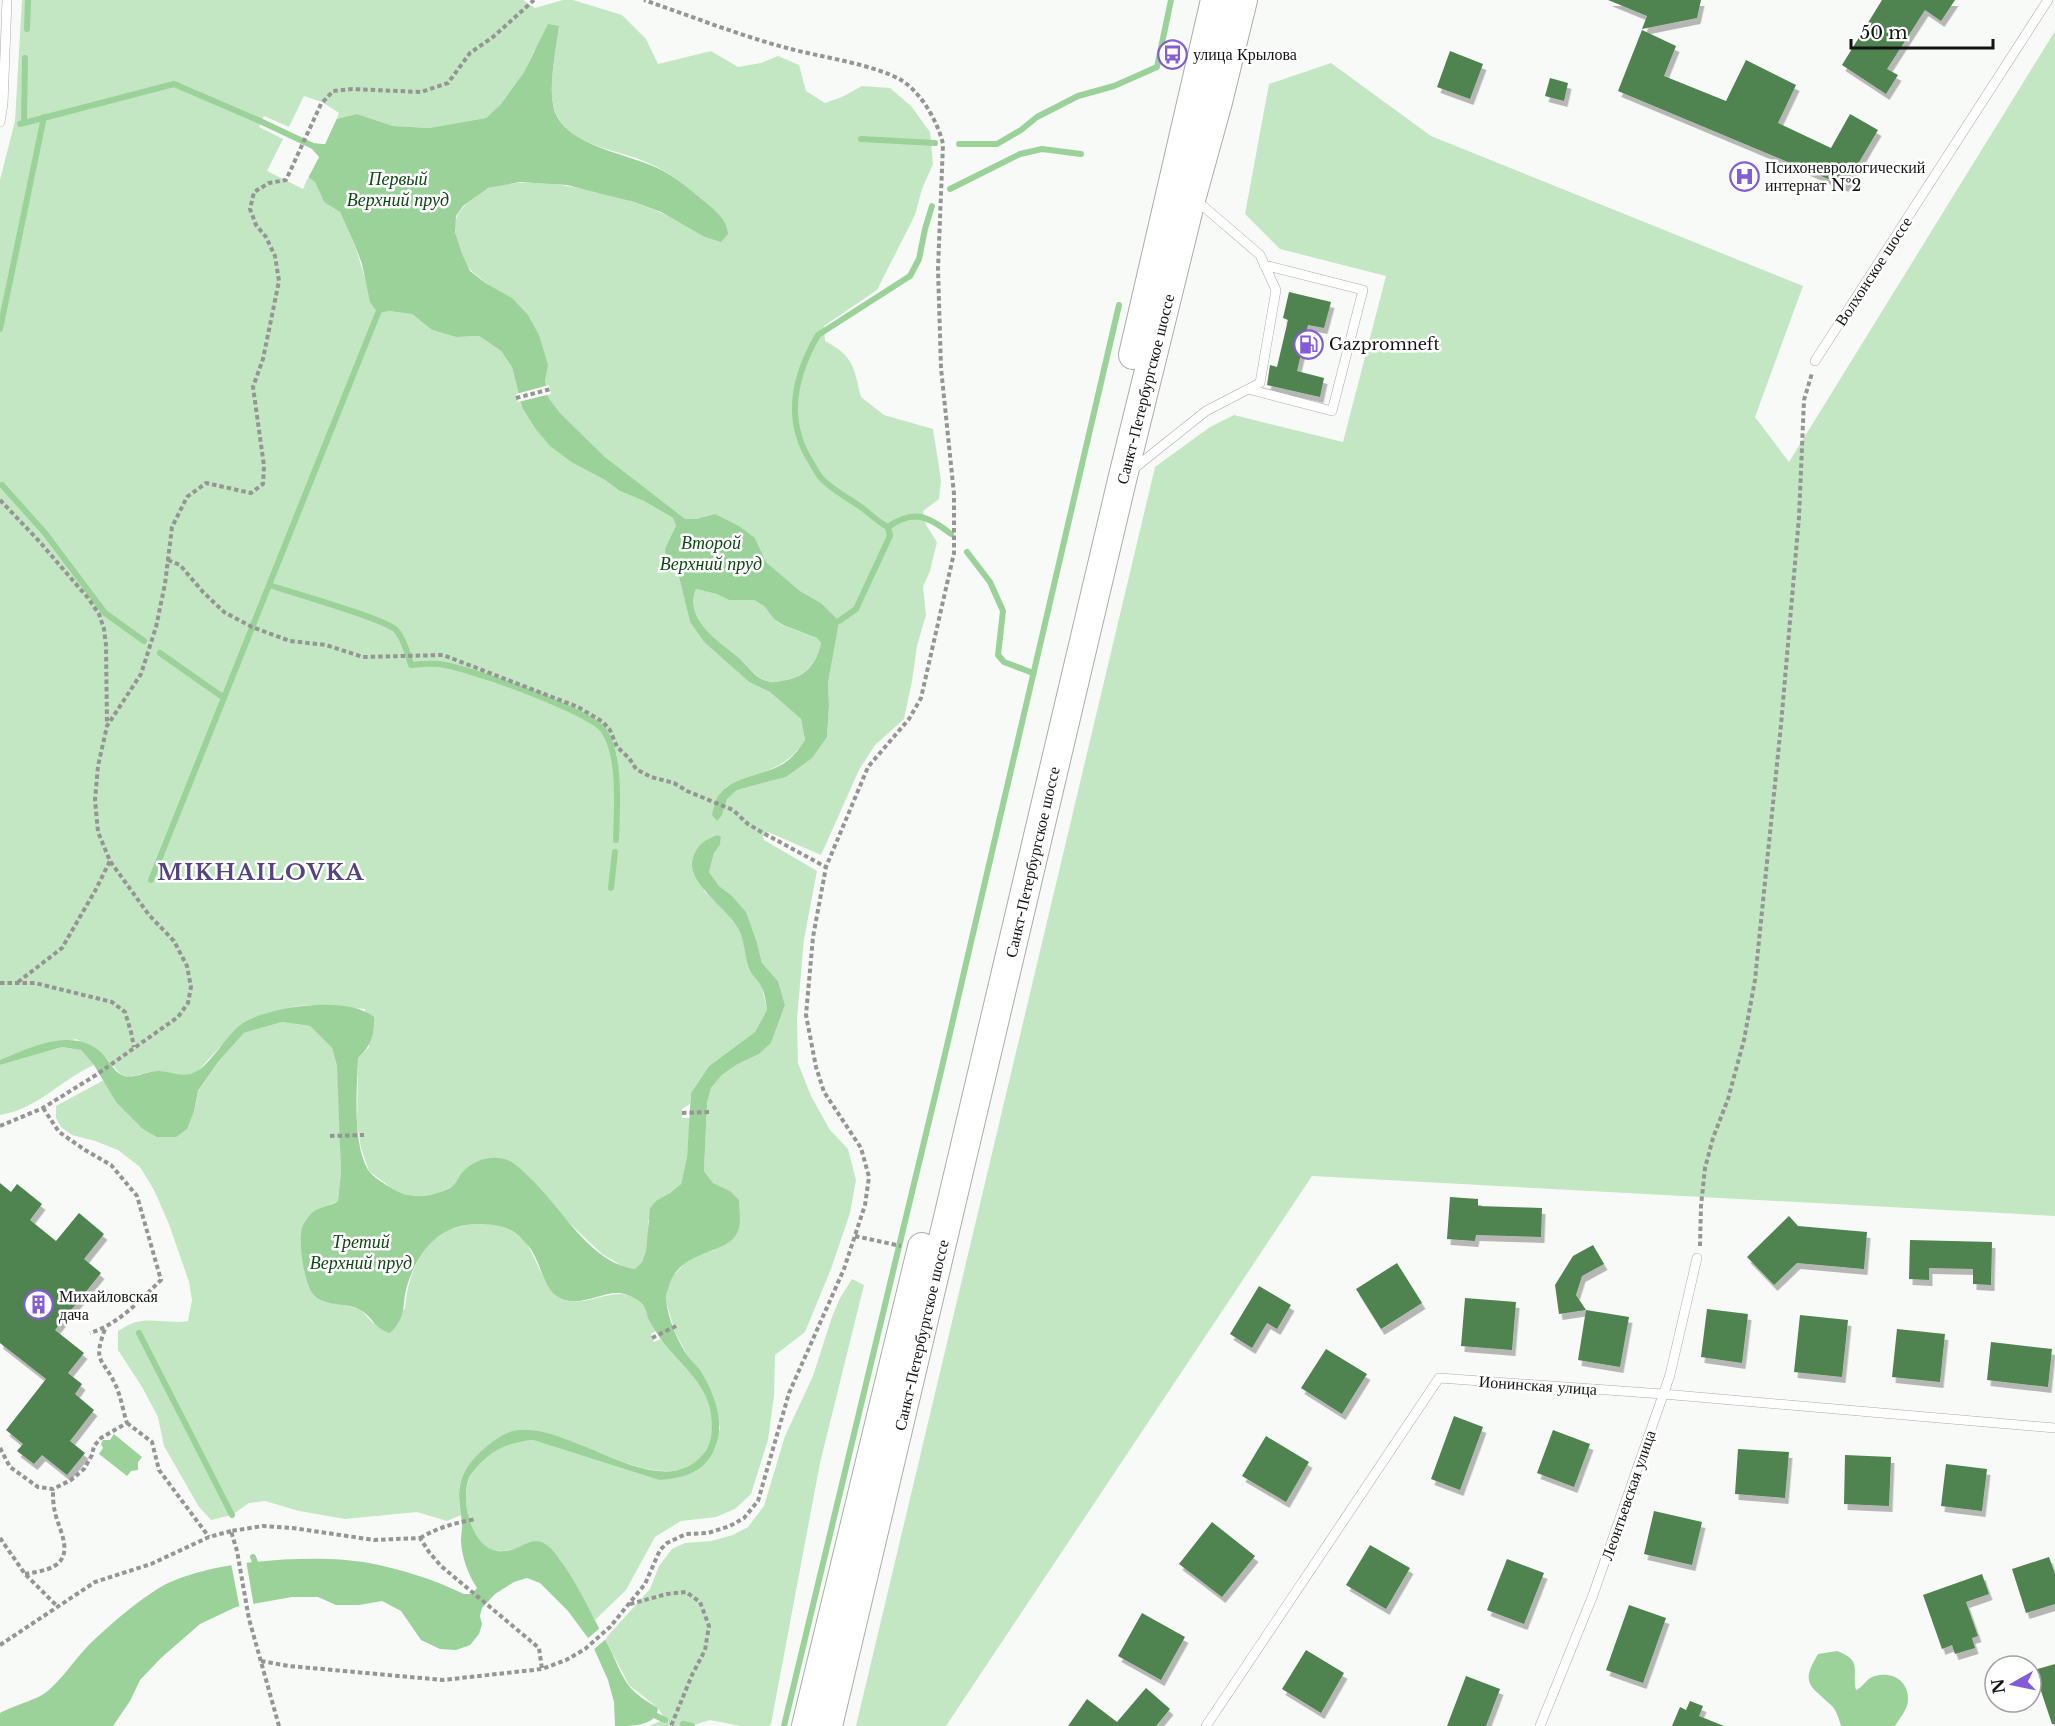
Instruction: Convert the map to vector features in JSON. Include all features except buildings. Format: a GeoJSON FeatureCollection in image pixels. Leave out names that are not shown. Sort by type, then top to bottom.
{"type":"FeatureCollection","features":[{"type":"Feature","properties":{"kind":"main road","name":"Санкт-Петербургское шоссе"},"geometry":{"type":"LineString","coordinates":[[806,1726],[921,1251],[1215,0]]}},
{"type":"Feature","properties":{"kind":"main road","name":"Санкт-Петербургское шоссе"},"geometry":{"type":"LineString","coordinates":[[828,1726],[1124,476],[1192,196],[1243,0]]}},
{"type":"Feature","properties":{"kind":"lane"},"geometry":{"type":"LineString","coordinates":[[0,122],[3,104],[7,0]]}},
{"type":"Feature","properties":{"kind":"lane","name":"Волхонское шоссе"},"geometry":{"type":"LineString","coordinates":[[1815,361],[2048,0]]}},
{"type":"Feature","properties":{"kind":"lane"},"geometry":{"type":"LineString","coordinates":[[1124,476],[1206,411],[1260,383],[1276,290],[1260,255],[1192,196]]}},
{"type":"Feature","properties":{"kind":"lane"},"geometry":{"type":"LineString","coordinates":[[1248,390],[1332,411],[1363,290],[1264,265]]}},
{"type":"Feature","properties":{"kind":"lane","name":"Леонтьевская улица"},"geometry":{"type":"LineString","coordinates":[[1540,1726],[1593,1595],[1670,1375],[1697,1258]]}},
{"type":"Feature","properties":{"kind":"lane","name":"Ионинская улица"},"geometry":{"type":"LineString","coordinates":[[1206,1726],[1439,1378],[1663,1394],[2055,1428]]}},
{"type":"Feature","properties":{"kind":"path"},"geometry":{"type":"LineString","coordinates":[[107,726],[141,675],[156,627],[165,584],[172,527],[187,497],[206,483],[251,493],[262,484],[264,466],[253,387],[263,358],[279,281],[275,256],[266,237],[256,225],[250,208],[254,192],[269,183],[286,180],[321,104],[333,91],[352,89],[421,92],[448,83],[470,53],[493,37],[534,0]]}},
{"type":"Feature","properties":{"kind":"path"},"geometry":{"type":"LineString","coordinates":[[261,1661],[289,1666],[443,1680],[542,1669],[566,1660],[585,1649],[610,1627],[630,1604],[645,1584],[660,1550],[667,1543],[686,1534],[708,1533],[730,1526],[744,1518],[758,1501],[789,1394],[844,1269],[865,1205],[869,1177],[861,1148],[824,1092],[816,1067],[806,1015],[813,937],[825,867],[868,767],[909,719],[921,698],[954,553],[954,494],[942,368],[938,269],[943,144],[939,129],[922,101],[903,81],[879,70],[785,47],[644,0]]}},
{"type":"Feature","properties":{"kind":"path"},"geometry":{"type":"LineString","coordinates":[[1697,1258],[1702,1239],[1702,1192],[1705,1168],[1713,1138],[1728,1099],[1744,1040],[1755,980],[1799,517],[1804,400],[1815,361]]}},
{"type":"Feature","properties":{"kind":"path"},"geometry":{"type":"LineString","coordinates":[[516,398],[551,389]]}},
{"type":"Feature","properties":{"kind":"path"},"geometry":{"type":"LineString","coordinates":[[0,501],[38,540],[99,614],[106,645],[107,726],[98,766],[95,800],[98,832],[110,861],[149,915],[174,941],[187,966],[191,987],[188,1003],[178,1017],[96,1075],[43,1108],[0,1126]]}},
{"type":"Feature","properties":{"kind":"path"},"geometry":{"type":"LineString","coordinates":[[168,560],[180,565],[224,612],[252,627],[290,641],[326,645],[363,657],[443,655],[578,707],[603,722],[610,730],[617,747],[629,758],[636,769],[651,777],[674,783],[687,791],[733,810],[748,824],[825,867]]}},
{"type":"Feature","properties":{"kind":"path"},"geometry":{"type":"LineString","coordinates":[[18,982],[62,948],[110,861]]}},
{"type":"Feature","properties":{"kind":"path"},"geometry":{"type":"LineString","coordinates":[[0,983],[35,983],[112,1002],[125,1012],[134,1047]]}},
{"type":"Feature","properties":{"kind":"path"},"geometry":{"type":"LineString","coordinates":[[43,1108],[59,1132],[111,1165],[137,1196],[161,1280],[132,1309],[105,1328],[90,1333]]}},
{"type":"Feature","properties":{"kind":"path"},"geometry":{"type":"LineString","coordinates":[[682,1113],[711,1112]]}},
{"type":"Feature","properties":{"kind":"path"},"geometry":{"type":"LineString","coordinates":[[330,1136],[364,1135]]}},
{"type":"Feature","properties":{"kind":"path"},"geometry":{"type":"LineString","coordinates":[[855,1236],[921,1251]]}},
{"type":"Feature","properties":{"kind":"path"},"geometry":{"type":"LineString","coordinates":[[652,1338],[678,1325]]}},
{"type":"Feature","properties":{"kind":"path"},"geometry":{"type":"LineString","coordinates":[[105,1328],[98,1347],[100,1362],[115,1385],[127,1423],[152,1442],[159,1470],[209,1537]]}},
{"type":"Feature","properties":{"kind":"path"},"geometry":{"type":"LineString","coordinates":[[0,1448],[10,1467],[38,1487],[53,1489],[71,1480],[84,1469],[94,1446],[101,1438],[127,1423]]}},
{"type":"Feature","properties":{"kind":"path"},"geometry":{"type":"LineString","coordinates":[[25,1574],[44,1570],[57,1564],[62,1557],[64,1536],[55,1512],[53,1489]]}},
{"type":"Feature","properties":{"kind":"path"},"geometry":{"type":"LineString","coordinates":[[0,1645],[95,1582],[151,1564],[209,1537],[231,1531],[263,1526],[375,1540],[420,1538],[448,1525],[476,1520]]}},
{"type":"Feature","properties":{"kind":"path"},"geometry":{"type":"LineString","coordinates":[[231,1531],[237,1551],[249,1619],[279,1726]]}},
{"type":"Feature","properties":{"kind":"path"},"geometry":{"type":"LineString","coordinates":[[0,1538],[25,1574],[57,1606]]}},
{"type":"Feature","properties":{"kind":"path"},"geometry":{"type":"LineString","coordinates":[[420,1538],[441,1566],[538,1648],[542,1669]]}},
{"type":"Feature","properties":{"kind":"path"},"geometry":{"type":"LineString","coordinates":[[630,1604],[667,1594],[686,1592],[700,1602],[709,1626],[705,1650],[671,1726]]}},
{"type":"Feature","properties":{"kind":"shaded area"},"geometry":{"type":"Polygon","coordinates":[[[22,0],[523,0],[535,8],[563,0],[573,0],[622,15],[646,39],[658,64],[711,51],[738,67],[761,63],[778,56],[799,65],[806,91],[825,103],[862,86],[890,88],[911,106],[930,132],[933,164],[922,189],[915,215],[877,290],[824,326],[825,341],[842,352],[851,364],[861,397],[884,415],[933,429],[941,480],[939,499],[923,511],[926,525],[937,542],[930,571],[923,587],[926,615],[917,646],[904,719],[875,745],[859,770],[821,855],[768,832],[763,836],[764,840],[817,871],[804,939],[797,1019],[798,1063],[811,1096],[830,1130],[848,1149],[856,1180],[850,1213],[831,1269],[805,1332],[775,1355],[774,1396],[768,1440],[751,1494],[735,1509],[716,1517],[681,1521],[655,1537],[626,1590],[595,1620],[560,1559],[540,1542],[500,1551],[490,1549],[482,1543],[475,1534],[467,1511],[469,1479],[480,1463],[495,1451],[514,1443],[533,1440],[659,1480],[695,1472],[720,1429],[718,1415],[713,1395],[675,1332],[665,1298],[672,1277],[686,1262],[697,1255],[715,1250],[730,1191],[713,1183],[704,1171],[707,1103],[711,1088],[722,1075],[759,1054],[771,1043],[785,1005],[778,981],[762,963],[757,943],[731,895],[719,886],[709,872],[714,853],[720,845],[721,837],[718,835],[704,891],[737,925],[745,946],[749,970],[762,987],[767,1010],[755,1032],[709,1066],[691,1093],[690,1104],[682,1109],[682,1118],[690,1118],[687,1157],[681,1184],[657,1200],[648,1221],[646,1251],[642,1262],[635,1269],[624,1267],[602,1254],[562,1216],[539,1187],[510,1162],[463,1172],[453,1186],[437,1194],[414,1197],[397,1192],[369,1171],[361,1148],[357,1123],[358,1058],[369,1047],[365,1009],[296,1006],[241,1024],[197,1072],[185,1075],[171,1075],[161,1071],[130,1077],[121,1075],[102,1053],[76,1039],[0,1060],[0,180],[15,121],[22,0]],[[559,26],[534,51],[524,72],[501,104],[486,118],[429,128],[393,126],[357,114],[336,119],[339,113],[322,102],[304,96],[289,127],[264,116],[259,127],[283,139],[267,171],[303,189],[308,177],[315,182],[324,202],[340,212],[355,245],[366,282],[389,311],[412,314],[432,330],[456,337],[479,336],[501,351],[512,367],[522,407],[573,463],[620,491],[644,501],[673,518],[676,526],[667,563],[679,577],[690,622],[704,642],[749,682],[770,692],[801,719],[805,740],[797,751],[778,765],[725,788],[722,815],[727,799],[737,790],[786,777],[827,737],[828,683],[838,621],[821,603],[800,591],[766,562],[755,538],[715,514],[685,520],[605,457],[560,413],[548,397],[545,381],[547,365],[490,287],[471,270],[464,260],[456,236],[457,216],[466,204],[483,191],[508,184],[551,184],[599,192],[659,212],[721,242],[691,193],[676,179],[643,160],[600,147],[577,137],[559,120],[554,108],[552,89],[559,26]]]}},
{"type":"Feature","properties":{"kind":"shaded area"},"geometry":{"type":"Polygon","coordinates":[[[2055,31],[2055,1216],[1312,1176],[946,1726],[856,1726],[1155,467],[1210,427],[1234,415],[1343,442],[1386,276],[1280,249],[1245,214],[1269,84],[1331,63],[1431,136],[1803,286],[1755,417],[1789,462],[2055,31]]]}},
{"type":"Feature","properties":{"kind":"shaded area"},"geometry":{"type":"Polygon","coordinates":[[[696,589],[718,594],[729,600],[754,600],[764,606],[782,625],[817,638],[821,643],[816,658],[807,670],[796,677],[774,682],[763,679],[714,637],[699,620],[693,600],[696,589]]]}},
{"type":"Feature","properties":{"kind":"shaded area"},"geometry":{"type":"Polygon","coordinates":[[[282,1022],[310,1026],[332,1048],[337,1066],[341,1172],[338,1201],[313,1212],[302,1250],[305,1275],[314,1296],[324,1302],[342,1304],[361,1310],[373,1323],[405,1309],[411,1275],[427,1248],[438,1237],[451,1229],[467,1225],[491,1224],[513,1230],[526,1242],[543,1277],[559,1297],[569,1301],[580,1301],[625,1294],[635,1298],[644,1307],[656,1331],[651,1334],[654,1342],[661,1339],[698,1382],[708,1400],[712,1421],[710,1441],[696,1462],[675,1471],[650,1469],[622,1462],[538,1432],[516,1431],[498,1444],[464,1478],[459,1489],[461,1515],[447,1521],[417,1512],[345,1519],[299,1511],[265,1501],[249,1503],[232,1515],[211,1520],[199,1507],[164,1446],[158,1417],[118,1350],[118,1331],[132,1323],[188,1321],[192,1300],[189,1282],[169,1224],[154,1190],[140,1167],[118,1150],[72,1135],[61,1127],[56,1118],[56,1106],[104,1080],[116,1102],[194,1111],[198,1092],[218,1062],[244,1033],[282,1022]]]}},
{"type":"Feature","properties":{"kind":"shaded area"},"geometry":{"type":"Polygon","coordinates":[[[62,1047],[81,1050],[94,1065],[26,1107],[0,1115],[0,1065],[62,1047]]]}},
{"type":"Feature","properties":{"kind":"shaded area"},"geometry":{"type":"Polygon","coordinates":[[[852,1279],[864,1285],[820,1463],[771,1724],[769,1726],[741,1726],[710,1720],[691,1726],[649,1726],[665,1719],[658,1708],[629,1685],[605,1639],[650,1589],[659,1566],[672,1549],[685,1543],[711,1541],[733,1535],[748,1527],[764,1506],[785,1436],[813,1376],[840,1298],[852,1279]]]}},
{"type":"Feature","properties":{"kind":"water","name":"Первый Верхний пруд"},"geometry":{"type":"Polygon","coordinates":[[[548,24],[559,26],[553,68],[552,100],[560,122],[583,140],[664,171],[676,179],[717,212],[726,224],[728,234],[721,242],[705,237],[661,212],[634,202],[567,185],[520,182],[488,188],[463,206],[456,216],[455,232],[470,271],[512,298],[528,315],[539,335],[548,365],[545,381],[548,397],[560,413],[605,457],[685,519],[696,519],[715,514],[739,526],[755,538],[766,562],[800,591],[821,603],[839,621],[828,683],[827,737],[812,758],[786,777],[737,790],[727,799],[722,815],[717,821],[712,815],[718,796],[725,788],[739,780],[779,766],[797,752],[805,740],[801,719],[770,692],[749,682],[704,642],[690,622],[679,577],[667,563],[665,549],[676,526],[673,518],[644,501],[620,491],[573,463],[550,446],[522,407],[512,367],[501,351],[479,336],[456,337],[432,330],[412,314],[389,311],[378,313],[370,302],[362,264],[340,212],[324,202],[315,182],[308,177],[319,157],[311,149],[315,143],[325,144],[336,119],[357,114],[393,126],[429,128],[486,118],[501,104],[524,72],[548,24]],[[696,589],[693,600],[699,620],[714,637],[759,677],[772,682],[796,677],[808,670],[819,651],[821,643],[817,638],[783,625],[774,619],[764,606],[754,600],[729,600],[717,594],[696,589]]]}},
{"type":"Feature","properties":{"kind":"water","name":"Третий Верхний пруд"},"geometry":{"type":"Polygon","coordinates":[[[718,835],[721,837],[720,845],[714,853],[709,872],[719,886],[731,895],[746,912],[762,963],[778,981],[785,1005],[771,1043],[759,1054],[722,1075],[711,1088],[707,1103],[704,1171],[713,1183],[730,1191],[739,1200],[739,1228],[735,1237],[727,1243],[685,1263],[676,1271],[666,1296],[669,1314],[679,1340],[700,1370],[714,1399],[719,1421],[717,1442],[708,1459],[697,1470],[676,1478],[659,1480],[533,1440],[520,1442],[503,1447],[479,1464],[469,1478],[466,1498],[474,1532],[488,1548],[506,1551],[535,1541],[550,1547],[572,1578],[626,1681],[639,1695],[658,1708],[653,1718],[643,1724],[615,1726],[614,1702],[608,1680],[591,1642],[568,1611],[540,1583],[527,1578],[514,1582],[495,1594],[482,1608],[480,1616],[482,1624],[479,1634],[470,1645],[456,1650],[440,1649],[421,1640],[401,1611],[382,1601],[359,1605],[336,1605],[318,1597],[292,1597],[236,1607],[200,1624],[161,1658],[140,1680],[130,1701],[113,1726],[0,1726],[0,1713],[39,1697],[49,1690],[89,1645],[134,1605],[159,1588],[180,1578],[204,1571],[262,1561],[346,1560],[393,1568],[464,1594],[472,1594],[477,1588],[466,1566],[461,1541],[460,1486],[463,1475],[473,1460],[491,1443],[505,1434],[513,1431],[535,1431],[560,1437],[639,1467],[664,1471],[686,1468],[704,1453],[710,1442],[712,1423],[709,1405],[701,1387],[663,1342],[641,1303],[626,1294],[619,1293],[582,1301],[567,1301],[560,1298],[546,1283],[530,1248],[515,1232],[500,1226],[467,1225],[443,1233],[433,1241],[412,1273],[405,1293],[402,1315],[390,1333],[377,1326],[357,1308],[328,1303],[317,1298],[312,1293],[305,1276],[301,1244],[302,1228],[313,1212],[338,1201],[341,1172],[337,1066],[332,1048],[310,1026],[282,1022],[244,1033],[218,1062],[198,1091],[187,1129],[176,1137],[157,1137],[143,1129],[116,1102],[94,1065],[81,1050],[62,1047],[0,1065],[0,1060],[38,1045],[65,1040],[78,1041],[91,1045],[102,1053],[114,1069],[124,1076],[155,1071],[186,1075],[201,1068],[237,1028],[255,1017],[309,1005],[346,1006],[362,1010],[374,1017],[374,1023],[369,1044],[358,1058],[358,1130],[363,1158],[368,1170],[378,1180],[404,1194],[427,1196],[450,1188],[466,1169],[483,1159],[497,1158],[510,1161],[543,1191],[590,1246],[619,1265],[635,1269],[642,1262],[646,1251],[650,1208],[657,1200],[681,1184],[687,1157],[691,1093],[709,1066],[755,1032],[767,1010],[762,988],[749,969],[739,930],[731,918],[700,885],[692,867],[693,858],[699,846],[718,835]]]}},
{"type":"Feature","properties":{"kind":"water"},"geometry":{"type":"Polygon","coordinates":[[[114,1434],[142,1457],[138,1462],[138,1470],[131,1471],[127,1476],[99,1454],[103,1448],[101,1444],[103,1440],[110,1440],[114,1434]]]}},
{"type":"Feature","properties":{"kind":"water"},"geometry":{"type":"Polygon","coordinates":[[[1837,1651],[1854,1663],[1856,1690],[1872,1677],[1881,1675],[1893,1676],[1906,1688],[1908,1703],[1895,1726],[1841,1726],[1834,1709],[1813,1688],[1809,1678],[1809,1672],[1818,1654],[1837,1651]]]}},
{"type":"Feature","properties":{"kind":"pier"},"geometry":{"type":"Polygon","coordinates":[[[338,116],[325,144],[315,143],[312,149],[319,157],[307,180],[306,176],[315,157],[309,148],[314,140],[323,141],[333,118],[338,116]]]}},
{"type":"Feature","properties":{"kind":"pier"},"geometry":{"type":"Polygon","coordinates":[[[549,385],[551,394],[518,402],[516,394],[549,385]]]}},
{"type":"Feature","properties":{"kind":"pier"},"geometry":{"type":"Polygon","coordinates":[[[246,1560],[254,1607],[240,1610],[231,1563],[246,1560]]]}},
{"type":"Feature","properties":{"kind":"pier"},"geometry":{"type":"Polygon","coordinates":[[[601,1627],[607,1638],[592,1651],[586,1640],[601,1627]]]}},
{"type":"Feature","properties":{"kind":"waterway"},"geometry":{"type":"LineString","coordinates":[[27,29],[28,0]]}},
{"type":"Feature","properties":{"kind":"waterway"},"geometry":{"type":"LineString","coordinates":[[959,144],[997,144],[1021,130],[1037,117],[1078,96],[1114,86],[1157,67],[1171,0]]}},
{"type":"Feature","properties":{"kind":"waterway"},"geometry":{"type":"LineString","coordinates":[[24,123],[25,58]]}},
{"type":"Feature","properties":{"kind":"waterway"},"geometry":{"type":"LineString","coordinates":[[20,124],[174,84],[313,146]]}},
{"type":"Feature","properties":{"kind":"waterway"},"geometry":{"type":"LineString","coordinates":[[0,329],[44,117]]}},
{"type":"Feature","properties":{"kind":"waterway"},"geometry":{"type":"LineString","coordinates":[[861,139],[935,143]]}},
{"type":"Feature","properties":{"kind":"waterway"},"geometry":{"type":"LineString","coordinates":[[950,189],[1020,154],[1042,149],[1081,154]]}},
{"type":"Feature","properties":{"kind":"waterway"},"geometry":{"type":"LineString","coordinates":[[839,621],[856,609],[890,536],[888,527],[829,486],[816,470],[797,430],[795,398],[798,382],[818,335],[910,276],[919,259],[932,206]]}},
{"type":"Feature","properties":{"kind":"waterway"},"geometry":{"type":"LineString","coordinates":[[784,1726],[942,1067],[1119,305]]}},
{"type":"Feature","properties":{"kind":"waterway"},"geometry":{"type":"LineString","coordinates":[[151,880],[378,313]]}},
{"type":"Feature","properties":{"kind":"waterway"},"geometry":{"type":"LineString","coordinates":[[2,485],[45,533],[105,613],[144,641]]}},
{"type":"Feature","properties":{"kind":"waterway"},"geometry":{"type":"LineString","coordinates":[[888,527],[906,518],[921,517],[951,534]]}},
{"type":"Feature","properties":{"kind":"waterway"},"geometry":{"type":"LineString","coordinates":[[967,552],[990,582],[1003,611],[998,655],[1004,662],[1033,673]]}},
{"type":"Feature","properties":{"kind":"waterway"},"geometry":{"type":"LineString","coordinates":[[269,585],[389,625],[401,638],[411,665],[439,664],[474,673],[527,691],[594,723],[604,731],[616,769],[616,840]]}},
{"type":"Feature","properties":{"kind":"waterway"},"geometry":{"type":"LineString","coordinates":[[160,653],[224,698]]}},
{"type":"Feature","properties":{"kind":"waterway"},"geometry":{"type":"LineString","coordinates":[[611,888],[615,852]]}},
{"type":"Feature","properties":{"kind":"waterway"},"geometry":{"type":"LineString","coordinates":[[139,1333],[232,1515]]}},
{"type":"Feature","properties":{"kind":"waterway"},"geometry":{"type":"LineString","coordinates":[[253,1557],[255,1562]]}},
{"type":"Feature","properties":{"kind":"waterway"},"geometry":{"type":"LineString","coordinates":[[652,1714],[665,1720]]}},
{"type":"Feature","properties":{"kind":"waterway"},"geometry":{"type":"LineString","coordinates":[[683,1724],[692,1726]]}},
{"type":"Feature","properties":{"kind":"place","name":"улица Крылова"},"geometry":{"type":"Point","coordinates":[1172,54]}},
{"type":"Feature","properties":{"kind":"place","name":"Психоневрологический интернат №2"},"geometry":{"type":"Point","coordinates":[1744,176]}},
{"type":"Feature","properties":{"kind":"place","name":"Gazpromneft"},"geometry":{"type":"Point","coordinates":[1308,344]}},
{"type":"Feature","properties":{"kind":"place","name":"Михайловская дача"},"geometry":{"type":"Point","coordinates":[38,1305]}},
{"type":"Feature","properties":{"kind":"district","name":"MIKHAILOVKA"},"geometry":{"type":"Point","coordinates":[261,872]}},
{"type":"Feature","properties":{"kind":"water label","name":"Второй Верхний пруд"},"geometry":{"type":"Point","coordinates":[711,553]}}]}
